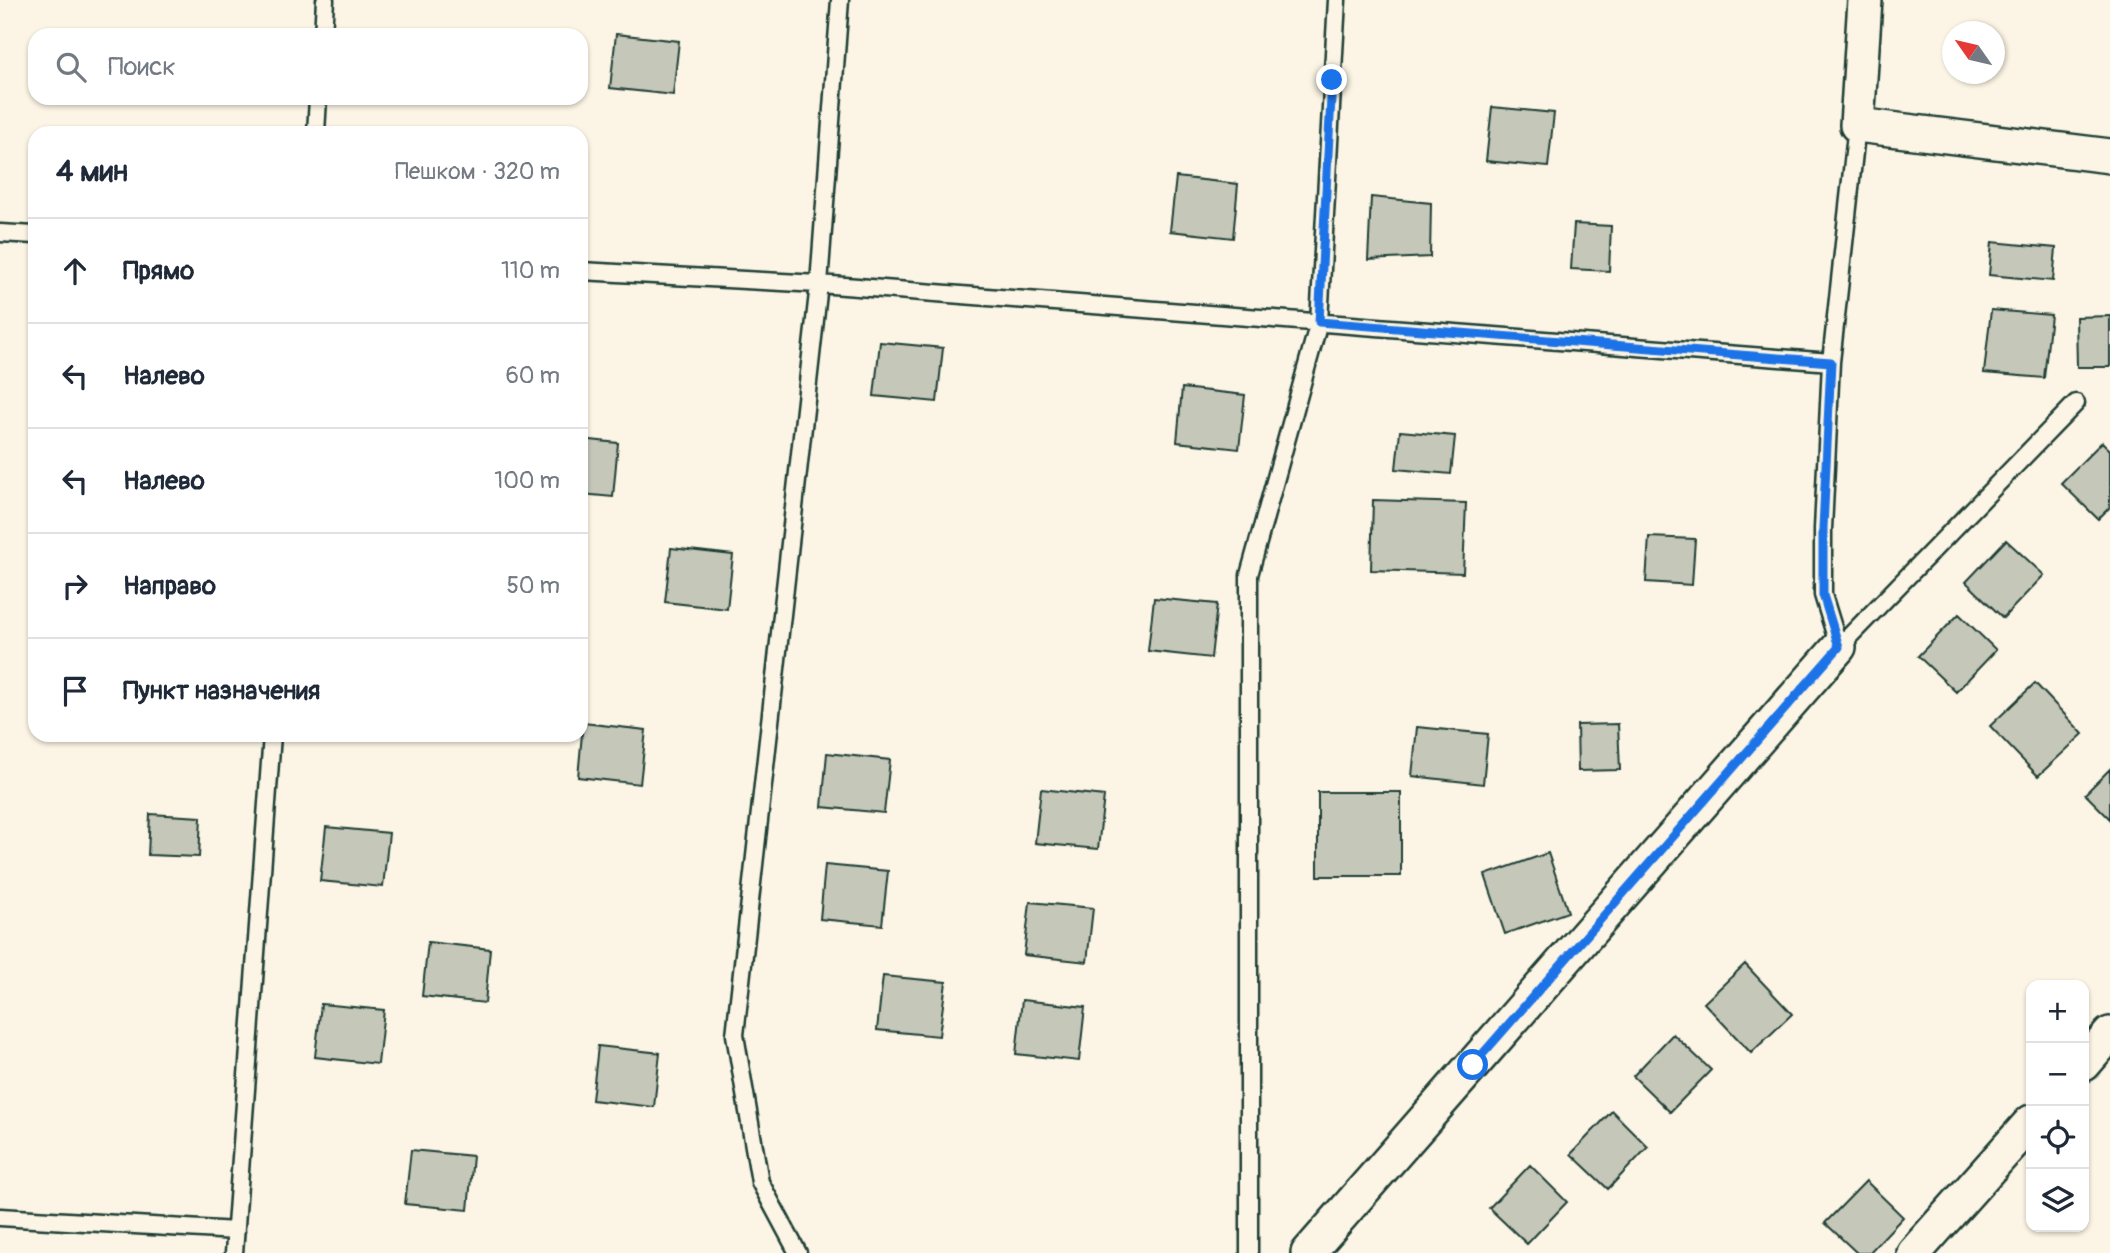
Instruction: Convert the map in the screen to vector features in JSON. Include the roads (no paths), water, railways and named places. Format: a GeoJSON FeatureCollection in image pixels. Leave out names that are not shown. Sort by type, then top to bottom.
{"type":"FeatureCollection","features":[{"type":"Feature","properties":{"kind":"street"},"geometry":{"type":"LineString","coordinates":[[1865,0],[1857,125],[2110,156]]}},
{"type":"Feature","properties":{"kind":"street"},"geometry":{"type":"LineString","coordinates":[[1308,1253],[1839,647]]}},
{"type":"Feature","properties":{"kind":"street"},"geometry":{"type":"LineString","coordinates":[[2089,1058],[2110,1034]]}},
{"type":"Feature","properties":{"kind":"street"},"geometry":{"type":"LineString","coordinates":[[1914,1253],[2026,1128]]}},
{"type":"Feature","properties":{"kind":"lane"},"geometry":{"type":"LineString","coordinates":[[323,28],[325,0]]}},
{"type":"Feature","properties":{"kind":"lane"},"geometry":{"type":"LineString","coordinates":[[798,1253],[760,1182],[735,1035],[819,284],[840,0]]}},
{"type":"Feature","properties":{"kind":"lane"},"geometry":{"type":"LineString","coordinates":[[1249,1253],[1250,575],[1319,322],[1337,0]]}},
{"type":"Feature","properties":{"kind":"lane"},"geometry":{"type":"LineString","coordinates":[[316,126],[318,105]]}},
{"type":"Feature","properties":{"kind":"lane"},"geometry":{"type":"LineString","coordinates":[[1857,125],[1831,362],[1823,528],[1823,595],[1839,647],[2076,403]]}},
{"type":"Feature","properties":{"kind":"lane"},"geometry":{"type":"LineString","coordinates":[[0,233],[28,235]]}},
{"type":"Feature","properties":{"kind":"lane"},"geometry":{"type":"LineString","coordinates":[[588,271],[819,284],[1831,362]]}},
{"type":"Feature","properties":{"kind":"lane"},"geometry":{"type":"LineString","coordinates":[[234,1253],[271,742]]}},
{"type":"Feature","properties":{"kind":"lane"},"geometry":{"type":"LineString","coordinates":[[0,1217],[236,1231]]}}]}
